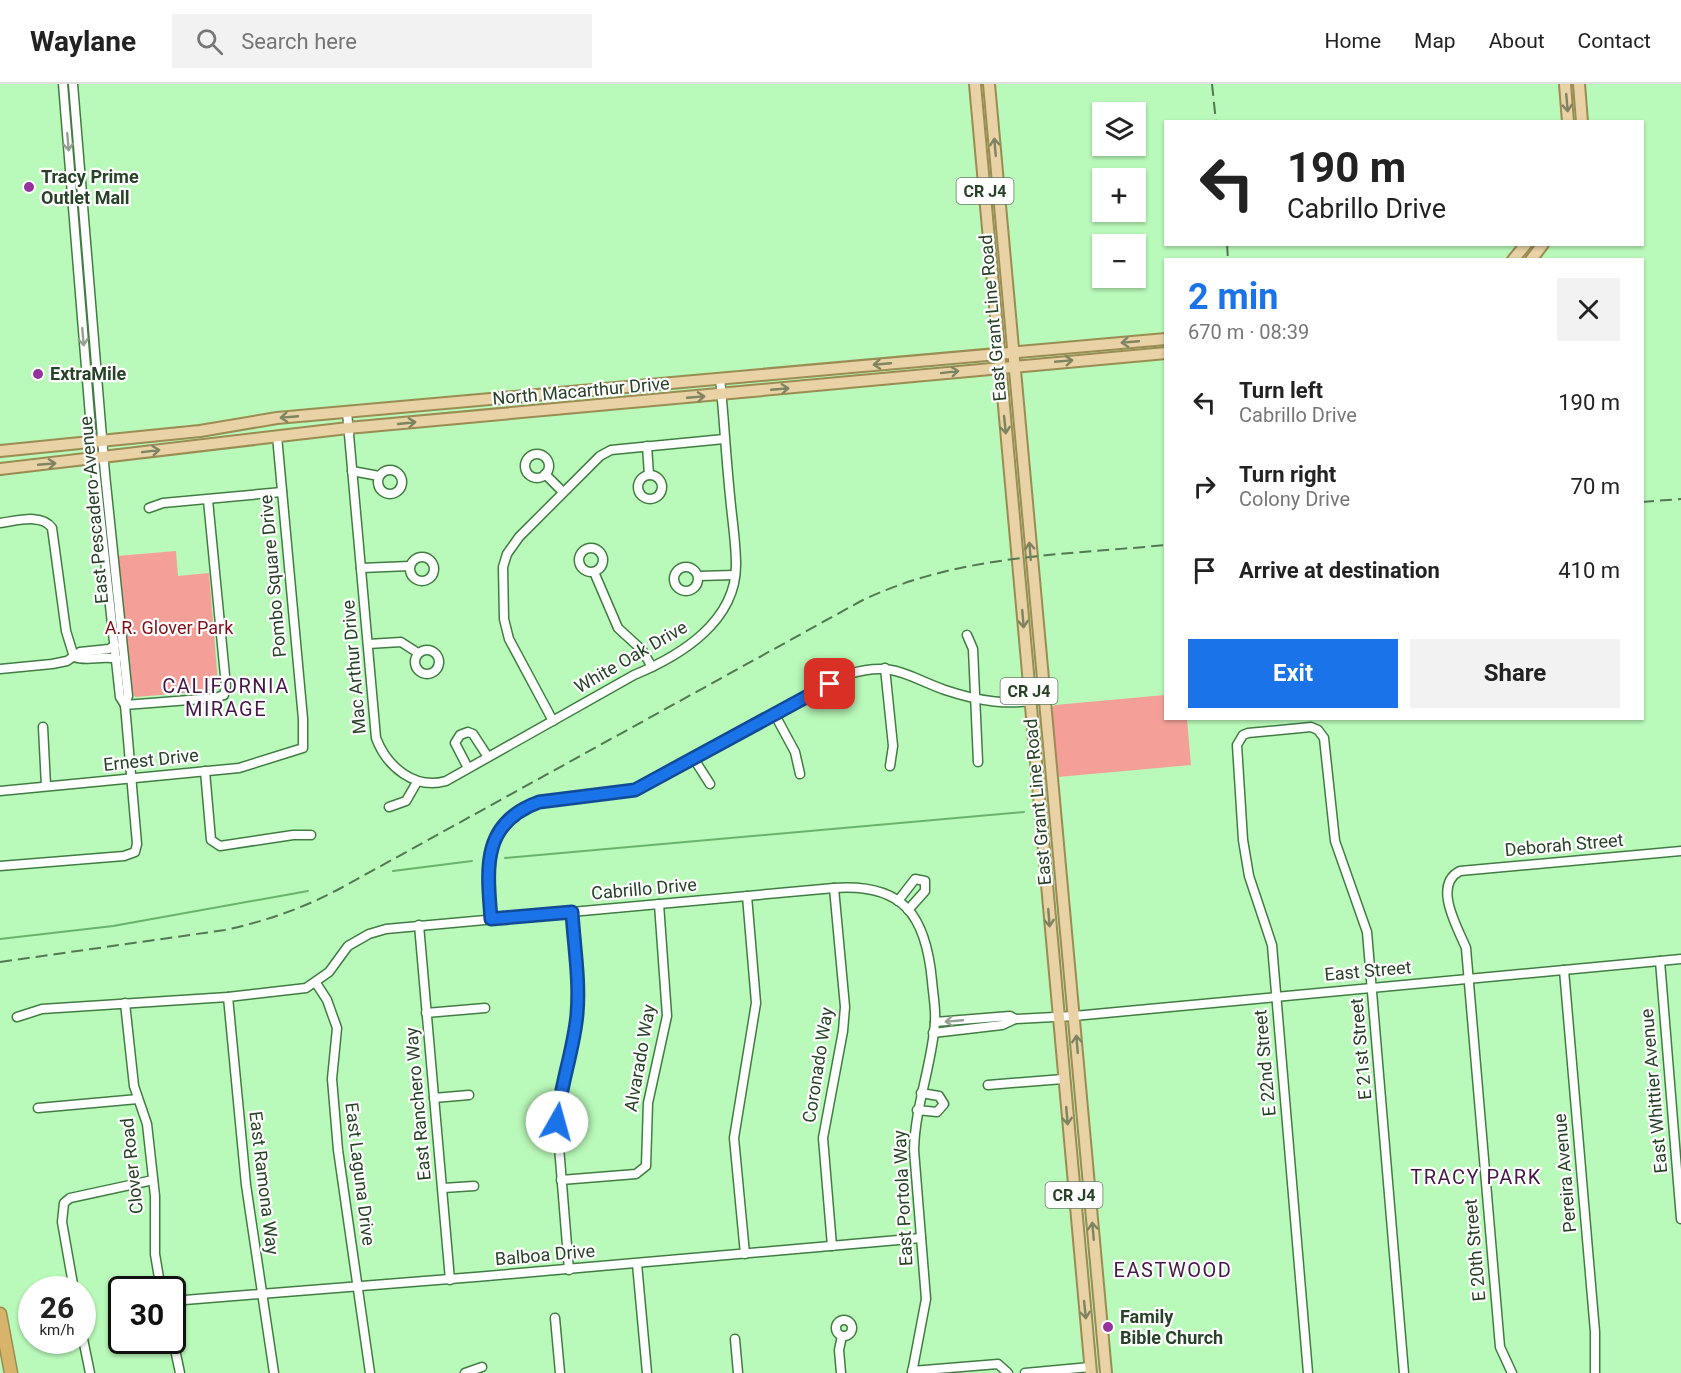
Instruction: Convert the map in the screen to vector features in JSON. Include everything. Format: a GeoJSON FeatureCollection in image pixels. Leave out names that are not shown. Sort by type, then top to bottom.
{"type":"FeatureCollection","features":[{"type":"Feature","properties":{"kind":"highway"},"geometry":{"type":"LineString","coordinates":[[0,1314],[11,1373]]}},
{"type":"Feature","properties":{"kind":"main road","name":"East Grant Line Road"},"geometry":{"type":"LineString","coordinates":[[975,84],[1091,1370]]}},
{"type":"Feature","properties":{"kind":"main road","name":"East Grant Line Road"},"geometry":{"type":"LineString","coordinates":[[989,84],[1106,1373]]}},
{"type":"Feature","properties":{"kind":"main road"},"geometry":{"type":"LineString","coordinates":[[1565,84],[1568,120]]}},
{"type":"Feature","properties":{"kind":"main road"},"geometry":{"type":"LineString","coordinates":[[1579,84],[1582,120]]}},
{"type":"Feature","properties":{"kind":"main road"},"geometry":{"type":"LineString","coordinates":[[1515,258],[1524,246]]}},
{"type":"Feature","properties":{"kind":"main road","name":"North Macarthur Drive"},"geometry":{"type":"LineString","coordinates":[[0,450],[347,412],[1164,339]]}},
{"type":"Feature","properties":{"kind":"main road","name":"North Macarthur Drive"},"geometry":{"type":"LineString","coordinates":[[0,469],[348,428],[1164,353]]}},
{"type":"Feature","properties":{"kind":"street","name":"East Pescadero Avenue"},"geometry":{"type":"LineString","coordinates":[[63,84],[92,441],[99,458],[128,696],[125,705]]}},
{"type":"Feature","properties":{"kind":"street","name":"East Pescadero Avenue"},"geometry":{"type":"LineString","coordinates":[[73,84],[103,440],[99,458],[120,697],[125,705]]}},
{"type":"Feature","properties":{"kind":"street","name":"White Oak Drive"},"geometry":{"type":"LineString","coordinates":[[417,782],[434,785],[468,768],[652,667],[705,632],[729,598],[735,575],[720,378]]}},
{"type":"Feature","properties":{"kind":"street","name":"Mac Arthur Drive"},"geometry":{"type":"LineString","coordinates":[[347,412],[376,738],[382,752],[391,763],[417,782]]}},
{"type":"Feature","properties":{"kind":"street","name":"Pombo Square Drive"},"geometry":{"type":"LineString","coordinates":[[277,436],[303,719],[303,748]]}},
{"type":"Feature","properties":{"kind":"street"},"geometry":{"type":"LineString","coordinates":[[553,721],[509,639],[504,619],[502,581],[505,561],[513,543],[600,456],[611,450],[724,439]]}},
{"type":"Feature","properties":{"kind":"street"},"geometry":{"type":"LineString","coordinates":[[647,446],[649,475]]}},
{"type":"Feature","properties":{"kind":"street"},"geometry":{"type":"LineString","coordinates":[[352,471],[379,476]]}},
{"type":"Feature","properties":{"kind":"street"},"geometry":{"type":"LineString","coordinates":[[545,474],[563,492]]}},
{"type":"Feature","properties":{"kind":"street"},"geometry":{"type":"LineString","coordinates":[[149,508],[163,503],[282,492]]}},
{"type":"Feature","properties":{"kind":"street"},"geometry":{"type":"LineString","coordinates":[[0,866],[124,856],[135,852],[137,844],[125,705],[215,698],[224,695],[226,686],[208,500]]}},
{"type":"Feature","properties":{"kind":"street"},"geometry":{"type":"LineString","coordinates":[[0,522],[40,519],[48,521],[55,538],[66,631],[74,657]]}},
{"type":"Feature","properties":{"kind":"street"},"geometry":{"type":"LineString","coordinates":[[361,568],[410,566]]}},
{"type":"Feature","properties":{"kind":"street"},"geometry":{"type":"LineString","coordinates":[[594,572],[618,628],[642,650],[652,667]]}},
{"type":"Feature","properties":{"kind":"street"},"geometry":{"type":"LineString","coordinates":[[698,576],[735,575]]}},
{"type":"Feature","properties":{"kind":"street"},"geometry":{"type":"LineString","coordinates":[[967,635],[973,649],[977,698],[978,762]]}},
{"type":"Feature","properties":{"kind":"street"},"geometry":{"type":"LineString","coordinates":[[368,644],[401,642],[418,653]]}},
{"type":"Feature","properties":{"kind":"street"},"geometry":{"type":"LineString","coordinates":[[0,669],[52,664],[74,657],[80,652],[109,649],[115,645]]}},
{"type":"Feature","properties":{"kind":"street"},"geometry":{"type":"LineString","coordinates":[[74,657],[82,660],[110,657],[117,659]]}},
{"type":"Feature","properties":{"kind":"street"},"geometry":{"type":"LineString","coordinates":[[491,919],[489,854],[495,838],[513,815],[539,802],[635,790],[849,674],[885,668],[906,672],[945,690],[997,703],[1030,702],[1044,698]]}},
{"type":"Feature","properties":{"kind":"street"},"geometry":{"type":"LineString","coordinates":[[885,668],[893,746],[890,766]]}},
{"type":"Feature","properties":{"kind":"street"},"geometry":{"type":"LineString","coordinates":[[775,715],[795,752],[800,774]]}},
{"type":"Feature","properties":{"kind":"street"},"geometry":{"type":"LineString","coordinates":[[44,727],[46,786]]}},
{"type":"Feature","properties":{"kind":"street","name":"E 21st Street"},"geometry":{"type":"LineString","coordinates":[[1237,753],[1239,739],[1248,733],[1311,727],[1318,730],[1324,738],[1335,841],[1364,916],[1404,1373]]}},
{"type":"Feature","properties":{"kind":"street"},"geometry":{"type":"LineString","coordinates":[[468,768],[455,743],[460,735],[468,732],[473,734],[488,757]]}},
{"type":"Feature","properties":{"kind":"street","name":"Ernest Drive"},"geometry":{"type":"LineString","coordinates":[[0,791],[239,768],[303,748]]}},
{"type":"Feature","properties":{"kind":"street","name":"E 22nd Street"},"geometry":{"type":"LineString","coordinates":[[1237,753],[1248,867],[1272,945],[1308,1373]]}},
{"type":"Feature","properties":{"kind":"street"},"geometry":{"type":"LineString","coordinates":[[694,759],[710,784]]}},
{"type":"Feature","properties":{"kind":"street"},"geometry":{"type":"LineString","coordinates":[[205,771],[211,840],[220,846],[293,835],[311,835]]}},
{"type":"Feature","properties":{"kind":"street"},"geometry":{"type":"LineString","coordinates":[[388,807],[406,801],[417,782]]}},
{"type":"Feature","properties":{"kind":"street","name":"Deborah Street"},"geometry":{"type":"LineString","coordinates":[[1452,876],[1460,870],[1681,851]]}},
{"type":"Feature","properties":{"kind":"street","name":"E 20th Street"},"geometry":{"type":"LineString","coordinates":[[1452,876],[1448,885],[1449,907],[1466,948],[1500,1347],[1512,1373]]}},
{"type":"Feature","properties":{"kind":"street"},"geometry":{"type":"LineString","coordinates":[[898,901],[915,879],[920,878],[925,881],[925,891],[908,910]]}},
{"type":"Feature","properties":{"kind":"street","name":"Cabrillo Drive"},"geometry":{"type":"LineString","coordinates":[[316,983],[356,941],[386,929],[834,888],[871,888],[898,901],[908,910]]}},
{"type":"Feature","properties":{"kind":"street","name":"Coronado Way"},"geometry":{"type":"LineString","coordinates":[[832,1246],[823,1138],[843,1031],[845,1007],[834,888]]}},
{"type":"Feature","properties":{"kind":"street"},"geometry":{"type":"LineString","coordinates":[[745,1254],[734,1138],[756,1003],[747,896]]}},
{"type":"Feature","properties":{"kind":"street","name":"Alvarado Way"},"geometry":{"type":"LineString","coordinates":[[561,1180],[636,1174],[646,1166],[648,1103],[667,1016],[659,904]]}},
{"type":"Feature","properties":{"kind":"street","name":"East Portola Way"},"geometry":{"type":"LineString","coordinates":[[908,910],[926,936],[930,954],[935,1022],[917,1110],[914,1150],[925,1312],[912,1372]]}},
{"type":"Feature","properties":{"kind":"street"},"geometry":{"type":"LineString","coordinates":[[568,1270],[557,1122],[558,1102],[577,1016],[578,994],[572,912]]}},
{"type":"Feature","properties":{"kind":"street","name":"East Ranchero Way"},"geometry":{"type":"LineString","coordinates":[[419,925],[450,1280]]}},
{"type":"Feature","properties":{"kind":"street","name":"East Street"},"geometry":{"type":"LineString","coordinates":[[1015,1019],[1074,1016],[1681,959]]}},
{"type":"Feature","properties":{"kind":"street","name":"East Whittier Avenue"},"geometry":{"type":"LineString","coordinates":[[1660,961],[1678,1148],[1681,1219]]}},
{"type":"Feature","properties":{"kind":"street","name":"Pereira Avenue"},"geometry":{"type":"LineString","coordinates":[[1564,970],[1595,1332],[1595,1373]]}},
{"type":"Feature","properties":{"kind":"street"},"geometry":{"type":"LineString","coordinates":[[16,1017],[42,1010],[288,991],[316,983]]}},
{"type":"Feature","properties":{"kind":"street","name":"East Laguna Drive"},"geometry":{"type":"LineString","coordinates":[[316,983],[327,1000],[337,1028],[332,1079],[344,1200],[370,1373]]}},
{"type":"Feature","properties":{"kind":"street","name":"East Ramona Way"},"geometry":{"type":"LineString","coordinates":[[228,997],[246,1185],[274,1373]]}},
{"type":"Feature","properties":{"kind":"street","name":"Clover Road"},"geometry":{"type":"LineString","coordinates":[[125,1003],[129,1053],[138,1099],[147,1124],[153,1180],[155,1254],[159,1276]]}},
{"type":"Feature","properties":{"kind":"street"},"geometry":{"type":"LineString","coordinates":[[426,1013],[485,1008]]}},
{"type":"Feature","properties":{"kind":"street"},"geometry":{"type":"LineString","coordinates":[[935,1022],[1010,1016],[1015,1019]]}},
{"type":"Feature","properties":{"kind":"street"},"geometry":{"type":"LineString","coordinates":[[933,1033],[1002,1025],[1015,1019]]}},
{"type":"Feature","properties":{"kind":"street"},"geometry":{"type":"LineString","coordinates":[[988,1085],[1063,1079]]}},
{"type":"Feature","properties":{"kind":"street"},"geometry":{"type":"LineString","coordinates":[[917,1110],[937,1112],[944,1104],[939,1096],[921,1093]]}},
{"type":"Feature","properties":{"kind":"street"},"geometry":{"type":"LineString","coordinates":[[434,1098],[469,1095]]}},
{"type":"Feature","properties":{"kind":"street"},"geometry":{"type":"LineString","coordinates":[[38,1108],[138,1099]]}},
{"type":"Feature","properties":{"kind":"street"},"geometry":{"type":"LineString","coordinates":[[72,1276],[61,1211],[64,1203],[70,1198],[153,1180]]}},
{"type":"Feature","properties":{"kind":"street"},"geometry":{"type":"LineString","coordinates":[[443,1188],[474,1186]]}},
{"type":"Feature","properties":{"kind":"street","name":"Balboa Drive"},"geometry":{"type":"LineString","coordinates":[[186,1300],[358,1285],[450,1280],[921,1238]]}},
{"type":"Feature","properties":{"kind":"street"},"geometry":{"type":"LineString","coordinates":[[637,1264],[647,1373]]}},
{"type":"Feature","properties":{"kind":"street"},"geometry":{"type":"LineString","coordinates":[[555,1318],[560,1373]]}},
{"type":"Feature","properties":{"kind":"street"},"geometry":{"type":"LineString","coordinates":[[841,1373],[839,1350],[842,1336]]}},
{"type":"Feature","properties":{"kind":"street"},"geometry":{"type":"LineString","coordinates":[[735,1339],[738,1373]]}},
{"type":"Feature","properties":{"kind":"street"},"geometry":{"type":"LineString","coordinates":[[86,1354],[90,1373]]}},
{"type":"Feature","properties":{"kind":"street"},"geometry":{"type":"LineString","coordinates":[[176,1354],[180,1373]]}},
{"type":"Feature","properties":{"kind":"street"},"geometry":{"type":"LineString","coordinates":[[912,1372],[998,1364],[1008,1373]]}},
{"type":"Feature","properties":{"kind":"street"},"geometry":{"type":"LineString","coordinates":[[465,1373],[482,1367]]}},
{"type":"Feature","properties":{"kind":"street"},"geometry":{"type":"LineString","coordinates":[[1025,1373],[1091,1370]]}},
{"type":"Feature","properties":{"kind":"green space","name":"A.R. Glover Park"},"geometry":{"type":"Polygon","coordinates":[[[176,551],[178,576],[209,573],[218,683],[209,691],[136,697],[131,694],[117,556],[176,551]]]}},
{"type":"Feature","properties":{"kind":"green space"},"geometry":{"type":"Polygon","coordinates":[[[1164,695],[1164,720],[1187,720],[1191,765],[1058,777],[1051,708],[1055,705],[1164,695]]]}},
{"type":"Feature","properties":{"kind":"waterway"},"geometry":{"type":"LineString","coordinates":[[505,858],[1024,812]]}},
{"type":"Feature","properties":{"kind":"waterway"},"geometry":{"type":"LineString","coordinates":[[393,871],[472,861]]}},
{"type":"Feature","properties":{"kind":"waterway"},"geometry":{"type":"LineString","coordinates":[[0,939],[113,926],[308,891]]}},
{"type":"Feature","properties":{"kind":"railway"},"geometry":{"type":"LineString","coordinates":[[1212,84],[1216,120]]}},
{"type":"Feature","properties":{"kind":"railway"},"geometry":{"type":"LineString","coordinates":[[1227,246],[1228,258]]}},
{"type":"Feature","properties":{"kind":"railway"},"geometry":{"type":"LineString","coordinates":[[1644,502],[1681,499]]}},
{"type":"Feature","properties":{"kind":"railway"},"geometry":{"type":"LineString","coordinates":[[0,962],[225,930],[299,908],[341,888],[861,601],[897,586],[934,574],[1010,560],[1164,545]]}},
{"type":"Feature","properties":{"kind":"place","name":"Tracy Prime Outlet Mall"},"geometry":{"type":"Point","coordinates":[29,187]}},
{"type":"Feature","properties":{"kind":"place","name":"ExtraMile"},"geometry":{"type":"Point","coordinates":[38,374]}},
{"type":"Feature","properties":{"kind":"place","name":"Family Bible Church"},"geometry":{"type":"Point","coordinates":[1108,1327]}},
{"type":"Feature","properties":{"kind":"district","name":"CALIFORNIA MIRAGE"},"geometry":{"type":"Point","coordinates":[226,698]}},
{"type":"Feature","properties":{"kind":"district","name":"TRACY PARK"},"geometry":{"type":"Point","coordinates":[1476,1177]}},
{"type":"Feature","properties":{"kind":"district","name":"EASTWOOD"},"geometry":{"type":"Point","coordinates":[1173,1270]}},
{"type":"Feature","properties":{"kind":"route"},"geometry":{"type":"LineString","coordinates":[[557,1122],[558,1102],[577,1016],[578,994],[572,912],[491,919],[489,854],[502,826],[513,815],[539,802],[635,790],[830,684]]}}]}
